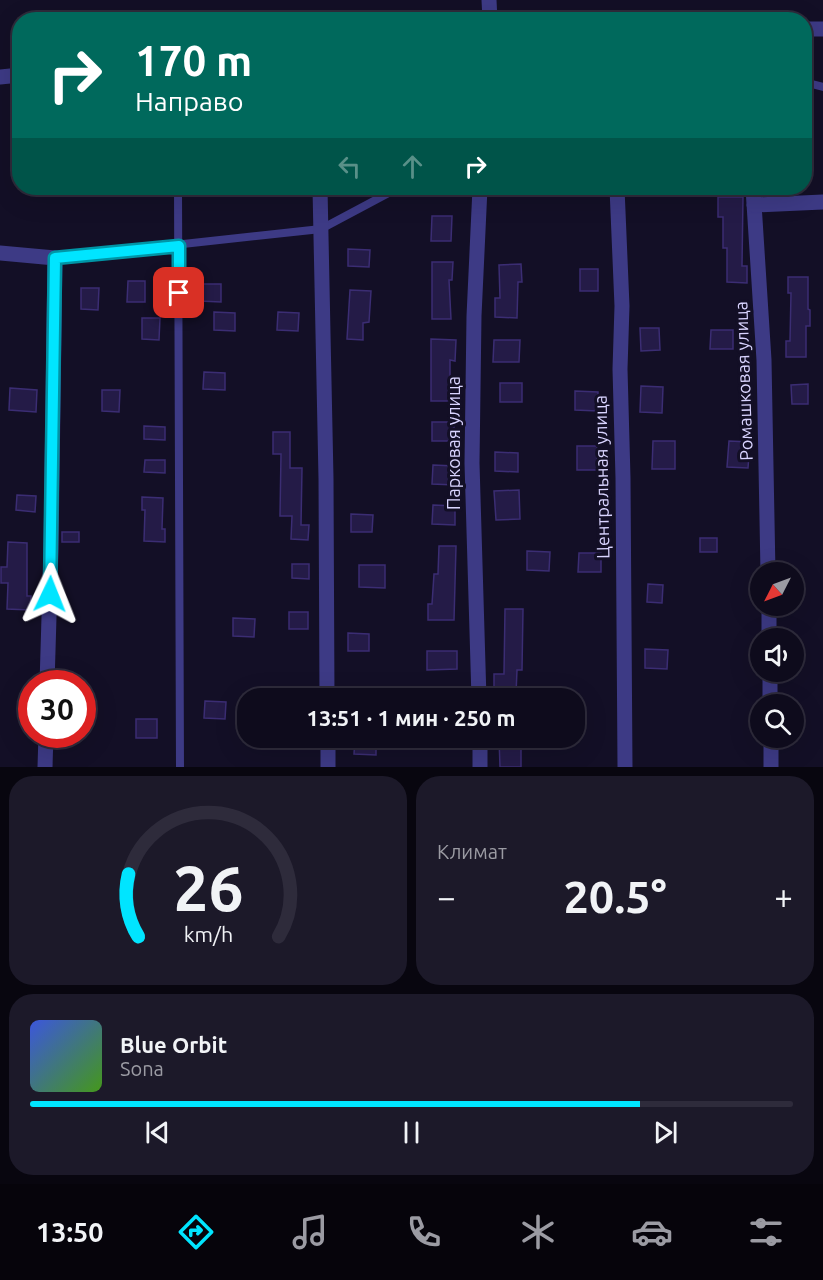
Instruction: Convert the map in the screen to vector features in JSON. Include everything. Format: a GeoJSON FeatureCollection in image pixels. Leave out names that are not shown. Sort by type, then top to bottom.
{"type":"FeatureCollection","features":[{"type":"Feature","properties":{"kind":"street"},"geometry":{"type":"LineString","coordinates":[[320,195],[326,478],[327,688]]}},
{"type":"Feature","properties":{"kind":"street","name":"Парковая улица"},"geometry":{"type":"LineString","coordinates":[[479,688],[472,463],[474,316],[480,195]]}},
{"type":"Feature","properties":{"kind":"street","name":"Центральная улица"},"geometry":{"type":"LineString","coordinates":[[616,195],[622,306],[620,369],[625,767]]}},
{"type":"Feature","properties":{"kind":"street","name":"Ромашковая улица"},"geometry":{"type":"LineString","coordinates":[[753,195],[764,360],[768,562]]}},
{"type":"Feature","properties":{"kind":"street"},"geometry":{"type":"LineString","coordinates":[[754,204],[823,202]]}},
{"type":"Feature","properties":{"kind":"street"},"geometry":{"type":"LineString","coordinates":[[0,253],[55,258],[47,670]]}},
{"type":"Feature","properties":{"kind":"street"},"geometry":{"type":"LineString","coordinates":[[45,767],[46,748]]}},
{"type":"Feature","properties":{"kind":"street"},"geometry":{"type":"LineString","coordinates":[[328,748],[328,767]]}},
{"type":"Feature","properties":{"kind":"street"},"geometry":{"type":"LineString","coordinates":[[480,748],[480,767]]}},
{"type":"Feature","properties":{"kind":"street"},"geometry":{"type":"LineString","coordinates":[[771,748],[771,767]]}},
{"type":"Feature","properties":{"kind":"lane"},"geometry":{"type":"LineString","coordinates":[[178,195],[180,767]]}},
{"type":"Feature","properties":{"kind":"lane"},"geometry":{"type":"LineString","coordinates":[[55,258],[321,229],[385,195]]}},
{"type":"Feature","properties":{"kind":"building"},"geometry":{"type":"Polygon","coordinates":[[[718,197],[743,197],[742,266],[747,266],[747,283],[727,282],[727,248],[723,248],[723,217],[718,217],[718,197]]]}},
{"type":"Feature","properties":{"kind":"building"},"geometry":{"type":"Polygon","coordinates":[[[432,216],[452,216],[451,241],[431,241],[432,216]]]}},
{"type":"Feature","properties":{"kind":"building"},"geometry":{"type":"Polygon","coordinates":[[[348,249],[370,250],[369,267],[348,266],[348,249]]]}},
{"type":"Feature","properties":{"kind":"building"},"geometry":{"type":"Polygon","coordinates":[[[432,262],[453,262],[452,280],[449,280],[451,319],[432,319],[432,262]]]}},
{"type":"Feature","properties":{"kind":"building"},"geometry":{"type":"Polygon","coordinates":[[[521,264],[522,282],[518,282],[517,318],[495,317],[495,298],[500,298],[499,265],[521,264]]]}},
{"type":"Feature","properties":{"kind":"building"},"geometry":{"type":"Polygon","coordinates":[[[580,269],[598,269],[598,291],[580,291],[580,269]]]}},
{"type":"Feature","properties":{"kind":"building"},"geometry":{"type":"Polygon","coordinates":[[[788,277],[808,277],[810,326],[806,326],[806,357],[786,357],[786,341],[790,341],[791,293],[788,293],[788,277]]]}},
{"type":"Feature","properties":{"kind":"building"},"geometry":{"type":"Polygon","coordinates":[[[128,281],[145,281],[145,302],[127,302],[128,281]]]}},
{"type":"Feature","properties":{"kind":"building"},"geometry":{"type":"Polygon","coordinates":[[[200,284],[221,284],[221,302],[199,301],[200,284]]]}},
{"type":"Feature","properties":{"kind":"building"},"geometry":{"type":"Polygon","coordinates":[[[81,288],[99,288],[98,310],[81,309],[81,288]]]}},
{"type":"Feature","properties":{"kind":"building"},"geometry":{"type":"Polygon","coordinates":[[[350,290],[371,291],[369,322],[363,323],[363,340],[347,339],[350,290]]]}},
{"type":"Feature","properties":{"kind":"building"},"geometry":{"type":"Polygon","coordinates":[[[214,312],[235,313],[235,331],[214,330],[214,312]]]}},
{"type":"Feature","properties":{"kind":"building"},"geometry":{"type":"Polygon","coordinates":[[[278,312],[299,313],[298,331],[277,330],[278,312]]]}},
{"type":"Feature","properties":{"kind":"building"},"geometry":{"type":"Polygon","coordinates":[[[142,318],[160,318],[159,340],[142,339],[142,318]]]}},
{"type":"Feature","properties":{"kind":"building"},"geometry":{"type":"Polygon","coordinates":[[[640,328],[659,328],[660,350],[641,351],[640,328]]]}},
{"type":"Feature","properties":{"kind":"building"},"geometry":{"type":"Polygon","coordinates":[[[711,330],[733,330],[733,349],[710,349],[711,330]]]}},
{"type":"Feature","properties":{"kind":"building"},"geometry":{"type":"Polygon","coordinates":[[[431,339],[456,340],[455,361],[450,360],[450,401],[431,401],[431,339]]]}},
{"type":"Feature","properties":{"kind":"building"},"geometry":{"type":"Polygon","coordinates":[[[494,340],[520,340],[519,362],[493,362],[494,340]]]}},
{"type":"Feature","properties":{"kind":"building"},"geometry":{"type":"Polygon","coordinates":[[[204,372],[225,373],[225,390],[203,389],[204,372]]]}},
{"type":"Feature","properties":{"kind":"building"},"geometry":{"type":"Polygon","coordinates":[[[500,383],[522,383],[522,402],[500,402],[500,383]]]}},
{"type":"Feature","properties":{"kind":"building"},"geometry":{"type":"Polygon","coordinates":[[[808,384],[808,404],[792,404],[791,385],[808,384]]]}},
{"type":"Feature","properties":{"kind":"building"},"geometry":{"type":"Polygon","coordinates":[[[641,386],[663,387],[662,413],[640,412],[641,386]]]}},
{"type":"Feature","properties":{"kind":"building"},"geometry":{"type":"Polygon","coordinates":[[[10,388],[37,390],[36,412],[9,410],[10,388]]]}},
{"type":"Feature","properties":{"kind":"building"},"geometry":{"type":"Polygon","coordinates":[[[102,390],[120,390],[119,412],[102,411],[102,390]]]}},
{"type":"Feature","properties":{"kind":"building"},"geometry":{"type":"Polygon","coordinates":[[[575,391],[598,392],[598,411],[575,410],[575,391]]]}},
{"type":"Feature","properties":{"kind":"building"},"geometry":{"type":"Polygon","coordinates":[[[432,422],[454,422],[454,441],[432,441],[432,422]]]}},
{"type":"Feature","properties":{"kind":"building"},"geometry":{"type":"Polygon","coordinates":[[[144,426],[165,427],[165,440],[144,439],[144,426]]]}},
{"type":"Feature","properties":{"kind":"building"},"geometry":{"type":"Polygon","coordinates":[[[273,432],[290,432],[290,468],[302,468],[301,525],[309,525],[308,540],[291,539],[292,516],[280,516],[281,454],[273,454],[273,432]]]}},
{"type":"Feature","properties":{"kind":"building"},"geometry":{"type":"Polygon","coordinates":[[[653,441],[675,441],[675,469],[652,469],[653,441]]]}},
{"type":"Feature","properties":{"kind":"building"},"geometry":{"type":"Polygon","coordinates":[[[729,441],[750,442],[748,468],[727,467],[729,441]]]}},
{"type":"Feature","properties":{"kind":"building"},"geometry":{"type":"Polygon","coordinates":[[[577,446],[597,446],[597,470],[577,470],[577,446]]]}},
{"type":"Feature","properties":{"kind":"building"},"geometry":{"type":"Polygon","coordinates":[[[495,452],[518,453],[518,472],[495,471],[495,452]]]}},
{"type":"Feature","properties":{"kind":"building"},"geometry":{"type":"Polygon","coordinates":[[[145,460],[165,460],[165,473],[144,472],[145,460]]]}},
{"type":"Feature","properties":{"kind":"building"},"geometry":{"type":"Polygon","coordinates":[[[433,465],[455,466],[455,485],[432,484],[433,465]]]}},
{"type":"Feature","properties":{"kind":"building"},"geometry":{"type":"Polygon","coordinates":[[[519,490],[520,519],[496,520],[494,491],[519,490]]]}},
{"type":"Feature","properties":{"kind":"building"},"geometry":{"type":"Polygon","coordinates":[[[17,495],[36,496],[35,512],[16,510],[17,495]]]}},
{"type":"Feature","properties":{"kind":"building"},"geometry":{"type":"Polygon","coordinates":[[[142,497],[163,498],[162,529],[165,529],[165,542],[144,541],[145,510],[142,510],[142,497]]]}},
{"type":"Feature","properties":{"kind":"building"},"geometry":{"type":"Polygon","coordinates":[[[433,505],[455,506],[455,525],[432,524],[433,505]]]}},
{"type":"Feature","properties":{"kind":"building"},"geometry":{"type":"Polygon","coordinates":[[[351,514],[373,515],[372,532],[351,532],[351,514]]]}},
{"type":"Feature","properties":{"kind":"building"},"geometry":{"type":"Polygon","coordinates":[[[62,532],[79,532],[79,542],[62,542],[62,532]]]}},
{"type":"Feature","properties":{"kind":"building"},"geometry":{"type":"Polygon","coordinates":[[[700,538],[717,538],[717,552],[700,552],[700,538]]]}},
{"type":"Feature","properties":{"kind":"building"},"geometry":{"type":"Polygon","coordinates":[[[8,542],[27,543],[27,596],[31,596],[30,610],[7,609],[8,583],[1,583],[1,567],[7,567],[8,542]]]}},
{"type":"Feature","properties":{"kind":"building"},"geometry":{"type":"Polygon","coordinates":[[[439,546],[456,546],[454,620],[428,620],[428,604],[432,604],[434,574],[438,574],[439,546]]]}},
{"type":"Feature","properties":{"kind":"building"},"geometry":{"type":"Polygon","coordinates":[[[527,551],[550,552],[549,571],[527,570],[527,551]]]}},
{"type":"Feature","properties":{"kind":"building"},"geometry":{"type":"Polygon","coordinates":[[[579,553],[601,553],[601,572],[578,572],[579,553]]]}},
{"type":"Feature","properties":{"kind":"building"},"geometry":{"type":"Polygon","coordinates":[[[292,564],[309,564],[309,579],[292,578],[292,564]]]}},
{"type":"Feature","properties":{"kind":"building"},"geometry":{"type":"Polygon","coordinates":[[[359,565],[385,565],[385,588],[359,587],[359,565]]]}},
{"type":"Feature","properties":{"kind":"building"},"geometry":{"type":"Polygon","coordinates":[[[648,584],[663,585],[662,603],[647,602],[648,584]]]}},
{"type":"Feature","properties":{"kind":"building"},"geometry":{"type":"Polygon","coordinates":[[[505,609],[523,609],[522,670],[517,670],[516,688],[494,688],[494,674],[504,674],[505,609]]]}},
{"type":"Feature","properties":{"kind":"building"},"geometry":{"type":"Polygon","coordinates":[[[289,612],[308,612],[308,629],[289,629],[289,612]]]}},
{"type":"Feature","properties":{"kind":"building"},"geometry":{"type":"Polygon","coordinates":[[[233,618],[255,619],[254,637],[233,636],[233,618]]]}},
{"type":"Feature","properties":{"kind":"building"},"geometry":{"type":"Polygon","coordinates":[[[348,633],[369,634],[369,651],[348,651],[348,633]]]}},
{"type":"Feature","properties":{"kind":"building"},"geometry":{"type":"Polygon","coordinates":[[[645,649],[668,650],[667,669],[645,668],[645,649]]]}},
{"type":"Feature","properties":{"kind":"building"},"geometry":{"type":"Polygon","coordinates":[[[427,651],[457,651],[457,669],[427,670],[427,651]]]}},
{"type":"Feature","properties":{"kind":"building"},"geometry":{"type":"Polygon","coordinates":[[[205,701],[226,702],[225,719],[204,718],[205,701]]]}},
{"type":"Feature","properties":{"kind":"building"},"geometry":{"type":"Polygon","coordinates":[[[136,719],[157,719],[157,738],[136,738],[136,719]]]}},
{"type":"Feature","properties":{"kind":"building"},"geometry":{"type":"Polygon","coordinates":[[[354,748],[376,748],[376,755],[354,754],[354,748]]]}},
{"type":"Feature","properties":{"kind":"building"},"geometry":{"type":"Polygon","coordinates":[[[432,748],[457,748],[457,749],[432,748]]]}},
{"type":"Feature","properties":{"kind":"building"},"geometry":{"type":"Polygon","coordinates":[[[499,748],[521,748],[521,767],[500,767],[499,748]]]}},
{"type":"Feature","properties":{"kind":"route"},"geometry":{"type":"LineString","coordinates":[[50,594],[55,258],[179,246],[179,293]]}}]}
